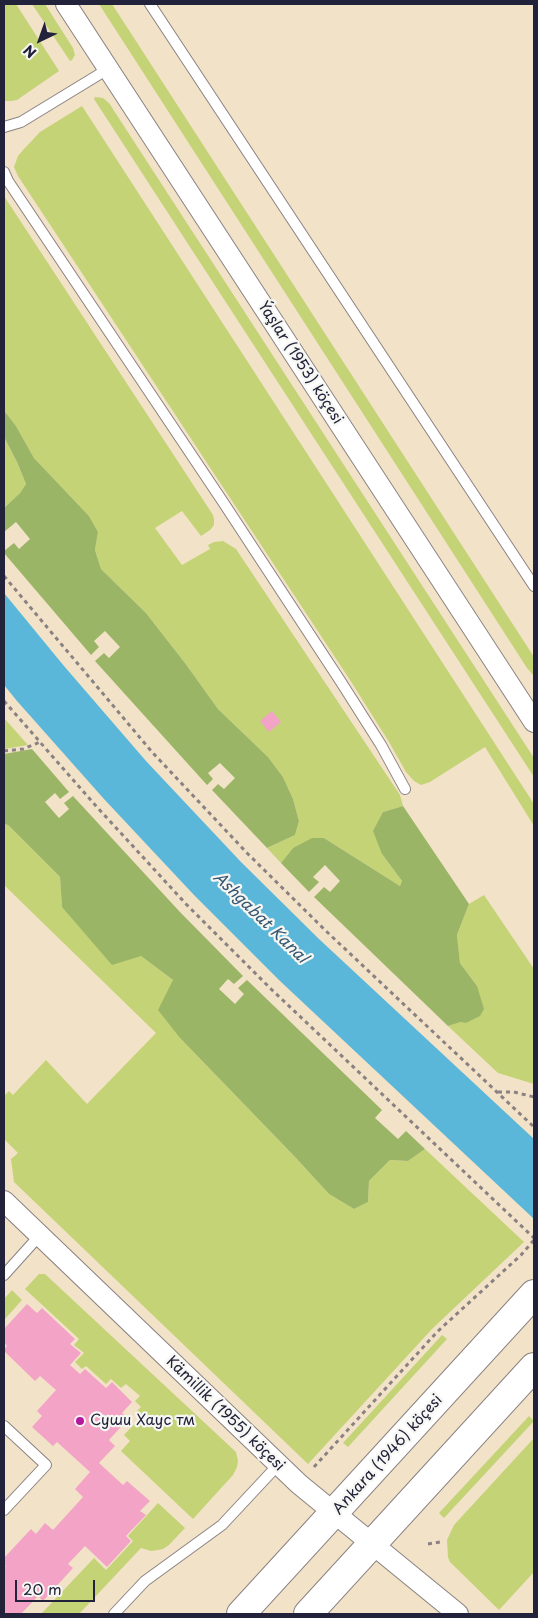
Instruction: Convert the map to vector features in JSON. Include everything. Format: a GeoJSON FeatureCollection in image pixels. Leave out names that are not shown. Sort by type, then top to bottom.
{"type":"FeatureCollection","features":[{"type":"Feature","properties":{"kind":"main road","name":"Ankara (1946) köçesi"},"geometry":{"type":"LineString","coordinates":[[241,1614],[534,1294]]}},
{"type":"Feature","properties":{"kind":"main road"},"geometry":{"type":"LineString","coordinates":[[308,1614],[534,1368]]}},
{"type":"Feature","properties":{"kind":"street","name":"Ýaşlar (1953) köçesi"},"geometry":{"type":"LineString","coordinates":[[66,4],[532,714]]}},
{"type":"Feature","properties":{"kind":"street","name":"Kämillik (1955) köçesi"},"geometry":{"type":"LineString","coordinates":[[4,1201],[278,1465],[456,1614]]}},
{"type":"Feature","properties":{"kind":"lane"},"geometry":{"type":"LineString","coordinates":[[150,4],[534,586]]}},
{"type":"Feature","properties":{"kind":"lane"},"geometry":{"type":"LineString","coordinates":[[4,127],[21,122],[108,69]]}},
{"type":"Feature","properties":{"kind":"lane"},"geometry":{"type":"LineString","coordinates":[[4,172],[8,181],[336,674],[381,745],[405,789]]}},
{"type":"Feature","properties":{"kind":"lane"},"geometry":{"type":"LineString","coordinates":[[4,1274],[40,1235]]}},
{"type":"Feature","properties":{"kind":"lane"},"geometry":{"type":"LineString","coordinates":[[4,1426],[46,1466],[4,1510]]}},
{"type":"Feature","properties":{"kind":"lane"},"geometry":{"type":"LineString","coordinates":[[114,1614],[145,1581],[222,1525],[278,1465]]}},
{"type":"Feature","properties":{"kind":"path"},"geometry":{"type":"LineString","coordinates":[[4,576],[152,752],[247,852],[333,937],[534,1127]]}},
{"type":"Feature","properties":{"kind":"path"},"geometry":{"type":"LineString","coordinates":[[4,701],[96,806],[180,897],[264,982],[534,1239],[521,1255],[437,1332],[313,1468]]}},
{"type":"Feature","properties":{"kind":"path"},"geometry":{"type":"LineString","coordinates":[[4,752],[23,749],[40,742]]}},
{"type":"Feature","properties":{"kind":"path"},"geometry":{"type":"LineString","coordinates":[[497,1092],[514,1092],[534,1097]]}},
{"type":"Feature","properties":{"kind":"path"},"geometry":{"type":"LineString","coordinates":[[428,1544],[440,1542]]}},
{"type":"Feature","properties":{"kind":"green space"},"geometry":{"type":"Polygon","coordinates":[[[4,4],[16,4],[59,71],[17,100],[11,101],[4,101],[4,4]]]}},
{"type":"Feature","properties":{"kind":"green space"},"geometry":{"type":"Polygon","coordinates":[[[32,4],[45,4],[73,48],[75,55],[72,60],[70,61],[32,4]]]}},
{"type":"Feature","properties":{"kind":"green space"},"geometry":{"type":"Polygon","coordinates":[[[99,4],[112,4],[534,657],[534,676],[527,668],[99,4]]]}},
{"type":"Feature","properties":{"kind":"green space"},"geometry":{"type":"Polygon","coordinates":[[[95,97],[103,98],[109,103],[534,758],[534,777],[94,99],[95,97]]]}},
{"type":"Feature","properties":{"kind":"green space"},"geometry":{"type":"Polygon","coordinates":[[[82,106],[534,804],[534,826],[485,747],[430,782],[421,785],[414,781],[406,772],[350,680],[18,176],[14,167],[18,156],[24,149],[40,132],[82,106]]]}},
{"type":"Feature","properties":{"kind":"green space"},"geometry":{"type":"Polygon","coordinates":[[[4,196],[214,519],[214,525],[201,536],[182,511],[155,528],[182,565],[210,549],[208,545],[214,542],[223,541],[236,549],[400,795],[403,806],[383,812],[382,854],[402,881],[400,886],[324,838],[293,848],[281,863],[267,848],[295,835],[299,821],[293,799],[283,777],[268,757],[218,709],[146,613],[101,569],[95,550],[98,532],[89,516],[34,458],[16,426],[4,412],[4,196]]]}},
{"type":"Feature","properties":{"kind":"green space"},"geometry":{"type":"Polygon","coordinates":[[[4,412],[16,426],[34,458],[89,516],[98,532],[95,550],[101,569],[146,613],[218,709],[268,757],[283,777],[293,799],[299,821],[295,835],[267,848],[212,790],[218,784],[224,789],[235,778],[220,763],[208,773],[213,779],[207,785],[95,661],[104,653],[109,658],[120,647],[105,631],[94,641],[99,647],[91,655],[4,553],[14,543],[19,549],[30,539],[16,522],[4,532],[4,508],[20,493],[26,484],[4,437],[4,412]]]}},
{"type":"Feature","properties":{"kind":"green space"},"geometry":{"type":"Polygon","coordinates":[[[4,437],[26,484],[20,493],[4,508],[4,437]]]}},
{"type":"Feature","properties":{"kind":"green space"},"geometry":{"type":"Polygon","coordinates":[[[4,718],[28,745],[4,749],[4,718]]]}},
{"type":"Feature","properties":{"kind":"green space"},"geometry":{"type":"Polygon","coordinates":[[[32,749],[69,792],[60,799],[55,793],[45,802],[59,818],[69,809],[64,803],[73,796],[179,911],[243,976],[234,984],[228,979],[219,989],[235,1004],[244,994],[238,988],[247,980],[382,1110],[375,1118],[398,1139],[406,1131],[425,1149],[408,1161],[390,1160],[369,1181],[368,1202],[354,1209],[329,1194],[180,1038],[158,1010],[173,980],[141,956],[112,965],[62,907],[60,877],[8,825],[4,824],[4,754],[32,749]]]}},
{"type":"Feature","properties":{"kind":"green space"},"geometry":{"type":"Polygon","coordinates":[[[403,806],[469,904],[457,935],[460,963],[477,986],[484,1009],[480,1016],[466,1023],[461,1022],[448,1026],[314,897],[324,887],[330,892],[340,881],[325,865],[313,877],[319,882],[309,892],[281,863],[293,848],[312,838],[324,838],[400,886],[402,881],[382,854],[373,831],[383,812],[403,806]]]}},
{"type":"Feature","properties":{"kind":"green space"},"geometry":{"type":"Polygon","coordinates":[[[4,824],[8,825],[60,877],[62,907],[141,956],[173,980],[180,1038],[329,1194],[354,1209],[368,1202],[369,1181],[390,1160],[408,1161],[425,1149],[524,1242],[432,1329],[308,1464],[14,1182],[11,1159],[18,1153],[4,1139],[4,1096],[9,1091],[13,1095],[46,1060],[87,1104],[156,1033],[4,885],[4,824]]]}},
{"type":"Feature","properties":{"kind":"green space"},"geometry":{"type":"Polygon","coordinates":[[[484,895],[534,969],[534,1084],[498,1073],[448,1026],[461,1022],[477,986],[460,963],[457,935],[469,904],[484,895]]]}},
{"type":"Feature","properties":{"kind":"green space"},"geometry":{"type":"Polygon","coordinates":[[[39,1274],[45,1274],[236,1452],[238,1461],[233,1475],[193,1519],[121,1451],[130,1441],[124,1435],[141,1417],[136,1412],[141,1407],[135,1401],[140,1396],[126,1384],[121,1388],[111,1379],[106,1384],[86,1366],[82,1369],[75,1362],[84,1353],[74,1345],[79,1339],[25,1289],[39,1274]]]}},
{"type":"Feature","properties":{"kind":"green space"},"geometry":{"type":"Polygon","coordinates":[[[12,1290],[22,1300],[4,1320],[4,1299],[12,1290]]]}},
{"type":"Feature","properties":{"kind":"green space"},"geometry":{"type":"Polygon","coordinates":[[[442,1335],[447,1339],[348,1447],[343,1443],[442,1335]]]}},
{"type":"Feature","properties":{"kind":"green space"},"geometry":{"type":"Polygon","coordinates":[[[529,1416],[534,1421],[444,1518],[439,1513],[529,1416]]]}},
{"type":"Feature","properties":{"kind":"green space"},"geometry":{"type":"Polygon","coordinates":[[[534,1438],[534,1572],[499,1610],[450,1562],[447,1540],[454,1525],[534,1438]]]}},
{"type":"Feature","properties":{"kind":"green space"},"geometry":{"type":"Polygon","coordinates":[[[158,1503],[185,1528],[169,1545],[163,1549],[151,1551],[141,1548],[79,1614],[41,1614],[94,1558],[106,1570],[133,1541],[128,1536],[158,1503]]]}},
{"type":"Feature","properties":{"kind":"water","name":"Ashgabat Kanal"},"geometry":{"type":"Polygon","coordinates":[[[4,593],[146,761],[241,862],[319,939],[534,1139],[534,1219],[280,981],[194,895],[104,799],[17,701],[4,685],[4,593]]]}},
{"type":"Feature","properties":{"kind":"building"},"geometry":{"type":"Polygon","coordinates":[[[272,711],[281,722],[269,732],[260,721],[272,711]]]}},
{"type":"Feature","properties":{"kind":"building"},"geometry":{"type":"Polygon","coordinates":[[[27,1304],[37,1313],[42,1308],[75,1339],[70,1344],[81,1353],[70,1365],[80,1374],[85,1369],[106,1388],[112,1382],[132,1402],[122,1413],[128,1419],[109,1440],[115,1446],[99,1463],[123,1485],[127,1481],[150,1501],[140,1511],[146,1515],[126,1536],[131,1541],[107,1567],[85,1546],[68,1564],[73,1568],[43,1601],[38,1596],[21,1614],[4,1614],[4,1568],[6,1566],[4,1565],[4,1558],[31,1529],[36,1534],[45,1523],[53,1530],[83,1497],[75,1489],[90,1472],[57,1442],[53,1446],[32,1427],[42,1416],[37,1411],[56,1390],[40,1376],[35,1381],[4,1351],[7,1346],[4,1342],[4,1329],[27,1304]]]}},
{"type":"Feature","properties":{"kind":"place","name":"Суши Хаус тм"},"geometry":{"type":"Point","coordinates":[80,1421]}}]}
